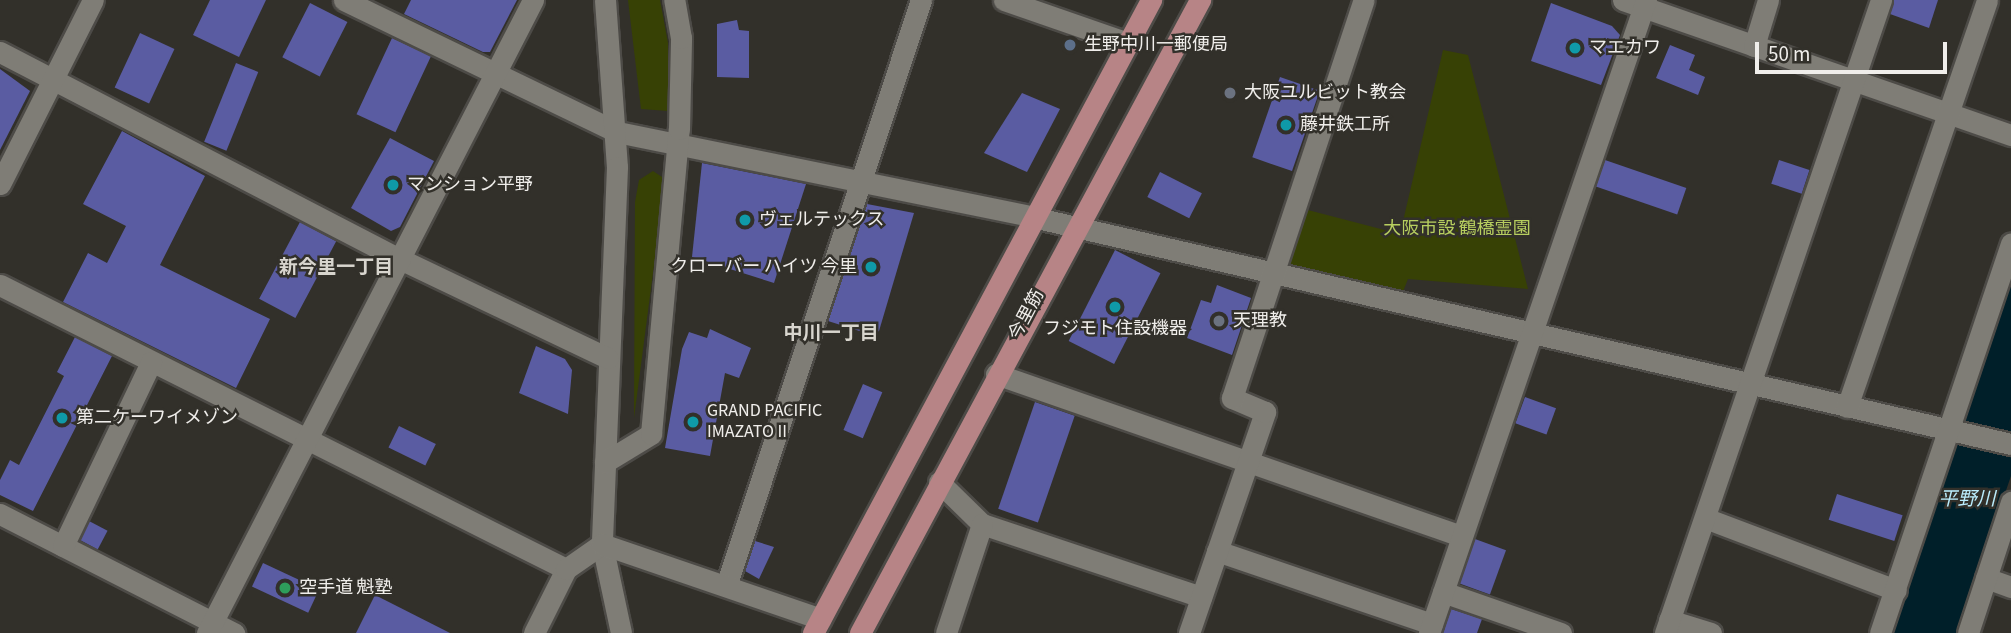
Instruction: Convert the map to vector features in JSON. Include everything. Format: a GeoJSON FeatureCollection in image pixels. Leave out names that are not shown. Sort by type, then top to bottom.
{"type":"FeatureCollection","features":[{"type":"Feature","properties":{"kind":"main road"},"geometry":{"type":"LineString","coordinates":[[817,626],[1023,217],[1151,0]]}},
{"type":"Feature","properties":{"kind":"main road","name":"今里筋"},"geometry":{"type":"LineString","coordinates":[[862,632],[1074,227],[1200,0]]}},
{"type":"Feature","properties":{"kind":"street"},"geometry":{"type":"LineString","coordinates":[[0,184],[93,0]]}},
{"type":"Feature","properties":{"kind":"street"},"geometry":{"type":"LineString","coordinates":[[344,0],[491,75],[617,132],[1074,227],[1270,275],[1533,332],[2011,444]]}},
{"type":"Feature","properties":{"kind":"street"},"geometry":{"type":"LineString","coordinates":[[210,627],[400,259],[491,75],[533,0]]}},
{"type":"Feature","properties":{"kind":"street"},"geometry":{"type":"LineString","coordinates":[[606,0],[617,132],[602,544],[621,633]]}},
{"type":"Feature","properties":{"kind":"street"},"geometry":{"type":"LineString","coordinates":[[605,462],[651,434],[678,146],[681,38],[674,0]]}},
{"type":"Feature","properties":{"kind":"street"},"geometry":{"type":"LineString","coordinates":[[726,586],[921,0]]}},
{"type":"Feature","properties":{"kind":"street"},"geometry":{"type":"LineString","coordinates":[[1004,0],[1128,43]]}},
{"type":"Feature","properties":{"kind":"street"},"geometry":{"type":"LineString","coordinates":[[1189,633],[1265,412],[1232,398],[1270,275],[1364,0]]}},
{"type":"Feature","properties":{"kind":"street"},"geometry":{"type":"LineString","coordinates":[[1623,0],[1645,4],[1754,46],[2011,135]]}},
{"type":"Feature","properties":{"kind":"street"},"geometry":{"type":"LineString","coordinates":[[1754,46],[1768,0]]}},
{"type":"Feature","properties":{"kind":"street"},"geometry":{"type":"LineString","coordinates":[[1711,633],[1667,626],[1881,0]]}},
{"type":"Feature","properties":{"kind":"street"},"geometry":{"type":"LineString","coordinates":[[1847,407],[1987,0]]}},
{"type":"Feature","properties":{"kind":"street"},"geometry":{"type":"LineString","coordinates":[[1217,551],[1430,629],[1645,4]]}},
{"type":"Feature","properties":{"kind":"street"},"geometry":{"type":"LineString","coordinates":[[0,52],[400,259],[608,358]]}},
{"type":"Feature","properties":{"kind":"street"},"geometry":{"type":"LineString","coordinates":[[1880,633],[1952,429],[2011,243]]}},
{"type":"Feature","properties":{"kind":"street"},"geometry":{"type":"LineString","coordinates":[[0,285],[306,442],[566,569]]}},
{"type":"Feature","properties":{"kind":"street"},"geometry":{"type":"LineString","coordinates":[[63,546],[151,362]]}},
{"type":"Feature","properties":{"kind":"street"},"geometry":{"type":"LineString","coordinates":[[996,374],[1460,536]]}},
{"type":"Feature","properties":{"kind":"street"},"geometry":{"type":"LineString","coordinates":[[939,482],[982,524],[1201,597]]}},
{"type":"Feature","properties":{"kind":"street"},"geometry":{"type":"LineString","coordinates":[[1968,633],[2011,502]]}},
{"type":"Feature","properties":{"kind":"street"},"geometry":{"type":"LineString","coordinates":[[0,514],[210,627],[234,633]]}},
{"type":"Feature","properties":{"kind":"street"},"geometry":{"type":"LineString","coordinates":[[1705,518],[1896,590]]}},
{"type":"Feature","properties":{"kind":"street"},"geometry":{"type":"LineString","coordinates":[[946,633],[982,524]]}},
{"type":"Feature","properties":{"kind":"street"},"geometry":{"type":"LineString","coordinates":[[602,544],[726,586],[817,626]]}},
{"type":"Feature","properties":{"kind":"street"},"geometry":{"type":"LineString","coordinates":[[534,633],[566,569],[602,544]]}},
{"type":"Feature","properties":{"kind":"street"},"geometry":{"type":"LineString","coordinates":[[1986,578],[2011,587]]}},
{"type":"Feature","properties":{"kind":"street"},"geometry":{"type":"LineString","coordinates":[[1443,592],[1561,633]]}},
{"type":"Feature","properties":{"kind":"green space"},"geometry":{"type":"Polygon","coordinates":[[[628,0],[660,0],[668,43],[668,111],[641,109],[628,0]]]}},
{"type":"Feature","properties":{"kind":"green space","name":"大阪市設 鶴橋霊園"},"geometry":{"type":"Polygon","coordinates":[[[1443,50],[1468,55],[1528,289],[1408,279],[1402,294],[1285,266],[1304,209],[1400,234],[1443,50]]]}},
{"type":"Feature","properties":{"kind":"green space"},"geometry":{"type":"Polygon","coordinates":[[[653,171],[662,177],[662,204],[634,418],[635,202],[639,180],[653,171]]]}},
{"type":"Feature","properties":{"kind":"water","name":"平野川"},"geometry":{"type":"Polygon","coordinates":[[[2011,268],[2011,476],[1957,633],[1886,633],[2011,268]]]}},
{"type":"Feature","properties":{"kind":"building"},"geometry":{"type":"Polygon","coordinates":[[[210,0],[266,0],[239,57],[193,35],[210,0]]]}},
{"type":"Feature","properties":{"kind":"building"},"geometry":{"type":"Polygon","coordinates":[[[411,0],[517,0],[490,52],[483,52],[404,14],[411,0]]]}},
{"type":"Feature","properties":{"kind":"building"},"geometry":{"type":"Polygon","coordinates":[[[1894,0],[1938,0],[1929,28],[1890,14],[1894,0]]]}},
{"type":"Feature","properties":{"kind":"building"},"geometry":{"type":"Polygon","coordinates":[[[310,3],[347,22],[320,76],[282,57],[310,3]]]}},
{"type":"Feature","properties":{"kind":"building","name":"マエカワ"},"geometry":{"type":"Polygon","coordinates":[[[1551,3],[1612,26],[1620,35],[1601,85],[1531,61],[1551,3]]]}},
{"type":"Feature","properties":{"kind":"building"},"geometry":{"type":"Polygon","coordinates":[[[737,20],[739,30],[749,31],[749,78],[717,77],[717,24],[737,20]]]}},
{"type":"Feature","properties":{"kind":"building"},"geometry":{"type":"Polygon","coordinates":[[[140,33],[174,49],[149,103],[115,87],[140,33]]]}},
{"type":"Feature","properties":{"kind":"building"},"geometry":{"type":"Polygon","coordinates":[[[392,38],[431,56],[395,132],[357,114],[392,38]]]}},
{"type":"Feature","properties":{"kind":"building"},"geometry":{"type":"Polygon","coordinates":[[[1670,45],[1695,55],[1689,70],[1705,77],[1698,95],[1656,78],[1670,45]]]}},
{"type":"Feature","properties":{"kind":"building"},"geometry":{"type":"Polygon","coordinates":[[[236,63],[258,72],[226,151],[204,142],[236,63]]]}},
{"type":"Feature","properties":{"kind":"building"},"geometry":{"type":"Polygon","coordinates":[[[0,69],[30,91],[0,150],[0,69]]]}},
{"type":"Feature","properties":{"kind":"building","name":"藤井鉄工所"},"geometry":{"type":"Polygon","coordinates":[[[1280,77],[1320,91],[1292,171],[1252,157],[1280,77]]]}},
{"type":"Feature","properties":{"kind":"building"},"geometry":{"type":"Polygon","coordinates":[[[1022,93],[1060,109],[1027,172],[984,153],[1022,93]]]}},
{"type":"Feature","properties":{"kind":"building"},"geometry":{"type":"Polygon","coordinates":[[[122,131],[205,176],[160,265],[270,319],[236,388],[63,302],[88,253],[107,263],[126,226],[83,204],[122,131]]]}},
{"type":"Feature","properties":{"kind":"building","name":"マンション平野"},"geometry":{"type":"Polygon","coordinates":[[[390,138],[434,161],[400,227],[391,231],[351,208],[390,138]]]}},
{"type":"Feature","properties":{"kind":"building"},"geometry":{"type":"Polygon","coordinates":[[[1605,160],[1686,188],[1677,214],[1596,186],[1605,160]]]}},
{"type":"Feature","properties":{"kind":"building"},"geometry":{"type":"Polygon","coordinates":[[[1779,160],[1809,170],[1802,194],[1771,184],[1779,160]]]}},
{"type":"Feature","properties":{"kind":"building","name":"ヴェルテックス"},"geometry":{"type":"Polygon","coordinates":[[[702,163],[806,184],[774,283],[692,257],[702,163]]]}},
{"type":"Feature","properties":{"kind":"building"},"geometry":{"type":"Polygon","coordinates":[[[1160,172],[1202,193],[1189,218],[1147,197],[1160,172]]]}},
{"type":"Feature","properties":{"kind":"building","name":"クローバー ハイツ 今里"},"geometry":{"type":"Polygon","coordinates":[[[867,204],[914,213],[879,331],[872,335],[828,321],[867,204]]]}},
{"type":"Feature","properties":{"kind":"building"},"geometry":{"type":"Polygon","coordinates":[[[300,222],[336,241],[295,318],[259,299],[300,222]]]}},
{"type":"Feature","properties":{"kind":"building","name":"フジモト住設機器"},"geometry":{"type":"Polygon","coordinates":[[[1115,250],[1160,273],[1114,364],[1069,341],[1115,250]]]}},
{"type":"Feature","properties":{"kind":"building","name":"天理教"},"geometry":{"type":"Polygon","coordinates":[[[1217,285],[1251,298],[1232,355],[1187,338],[1201,300],[1211,303],[1217,285]]]}},
{"type":"Feature","properties":{"kind":"building"},"geometry":{"type":"Polygon","coordinates":[[[710,329],[751,348],[739,378],[725,373],[710,456],[665,448],[682,349],[689,332],[707,338],[710,329]]]}},
{"type":"Feature","properties":{"kind":"building","name":"第二ケーワイメゾン"},"geometry":{"type":"Polygon","coordinates":[[[75,337],[112,356],[33,511],[0,495],[0,480],[10,460],[19,465],[64,376],[57,372],[75,337]]]}},
{"type":"Feature","properties":{"kind":"building"},"geometry":{"type":"Polygon","coordinates":[[[536,346],[565,359],[572,370],[568,414],[519,393],[536,346]]]}},
{"type":"Feature","properties":{"kind":"building"},"geometry":{"type":"Polygon","coordinates":[[[863,384],[882,392],[863,438],[843,430],[863,384]]]}},
{"type":"Feature","properties":{"kind":"building"},"geometry":{"type":"Polygon","coordinates":[[[1525,397],[1556,408],[1546,435],[1515,423],[1525,397]]]}},
{"type":"Feature","properties":{"kind":"building"},"geometry":{"type":"Polygon","coordinates":[[[1035,402],[1075,416],[1038,523],[998,509],[1035,402]]]}},
{"type":"Feature","properties":{"kind":"building"},"geometry":{"type":"Polygon","coordinates":[[[399,426],[436,444],[425,466],[388,448],[399,426]]]}},
{"type":"Feature","properties":{"kind":"building"},"geometry":{"type":"Polygon","coordinates":[[[1837,494],[1903,515],[1894,541],[1829,520],[1837,494]]]}},
{"type":"Feature","properties":{"kind":"building"},"geometry":{"type":"Polygon","coordinates":[[[89,521],[108,531],[98,549],[79,540],[89,521]]]}},
{"type":"Feature","properties":{"kind":"building"},"geometry":{"type":"Polygon","coordinates":[[[1475,539],[1506,550],[1490,594],[1459,583],[1475,539]]]}},
{"type":"Feature","properties":{"kind":"building"},"geometry":{"type":"Polygon","coordinates":[[[755,541],[774,547],[759,579],[745,571],[755,541]]]}},
{"type":"Feature","properties":{"kind":"building","name":"空手道 魁塾"},"geometry":{"type":"Polygon","coordinates":[[[263,563],[319,589],[308,613],[252,587],[263,563]]]}},
{"type":"Feature","properties":{"kind":"building"},"geometry":{"type":"Polygon","coordinates":[[[375,595],[450,633],[356,633],[375,595]]]}},
{"type":"Feature","properties":{"kind":"building"},"geometry":{"type":"Polygon","coordinates":[[[1451,609],[1482,619],[1477,633],[1443,633],[1451,609]]]}},
{"type":"Feature","properties":{"kind":"place","name":"生野中川一郵便局"},"geometry":{"type":"Point","coordinates":[1070,45]}},
{"type":"Feature","properties":{"kind":"place","name":"マエカワ"},"geometry":{"type":"Point","coordinates":[1575,48]}},
{"type":"Feature","properties":{"kind":"place","name":"大阪ユルビット教会"},"geometry":{"type":"Point","coordinates":[1230,93]}},
{"type":"Feature","properties":{"kind":"place","name":"藤井鉄工所"},"geometry":{"type":"Point","coordinates":[1286,125]}},
{"type":"Feature","properties":{"kind":"place","name":"マンション平野"},"geometry":{"type":"Point","coordinates":[393,185]}},
{"type":"Feature","properties":{"kind":"place","name":"ヴェルテックス"},"geometry":{"type":"Point","coordinates":[745,220]}},
{"type":"Feature","properties":{"kind":"place","name":"クローバー ハイツ 今里"},"geometry":{"type":"Point","coordinates":[871,267]}},
{"type":"Feature","properties":{"kind":"place","name":"フジモト住設機器"},"geometry":{"type":"Point","coordinates":[1115,307]}},
{"type":"Feature","properties":{"kind":"place","name":"天理教"},"geometry":{"type":"Point","coordinates":[1219,321]}},
{"type":"Feature","properties":{"kind":"place","name":"第二ケーワイメゾン"},"geometry":{"type":"Point","coordinates":[62,418]}},
{"type":"Feature","properties":{"kind":"place","name":"GRAND PACIFIC IMAZATO II"},"geometry":{"type":"Point","coordinates":[693,422]}},
{"type":"Feature","properties":{"kind":"place","name":"空手道 魁塾"},"geometry":{"type":"Point","coordinates":[285,588]}},
{"type":"Feature","properties":{"kind":"district","name":"新今里一丁目"},"geometry":{"type":"Point","coordinates":[336,268]}},
{"type":"Feature","properties":{"kind":"district","name":"中川一丁目"},"geometry":{"type":"Point","coordinates":[831,334]}}]}
